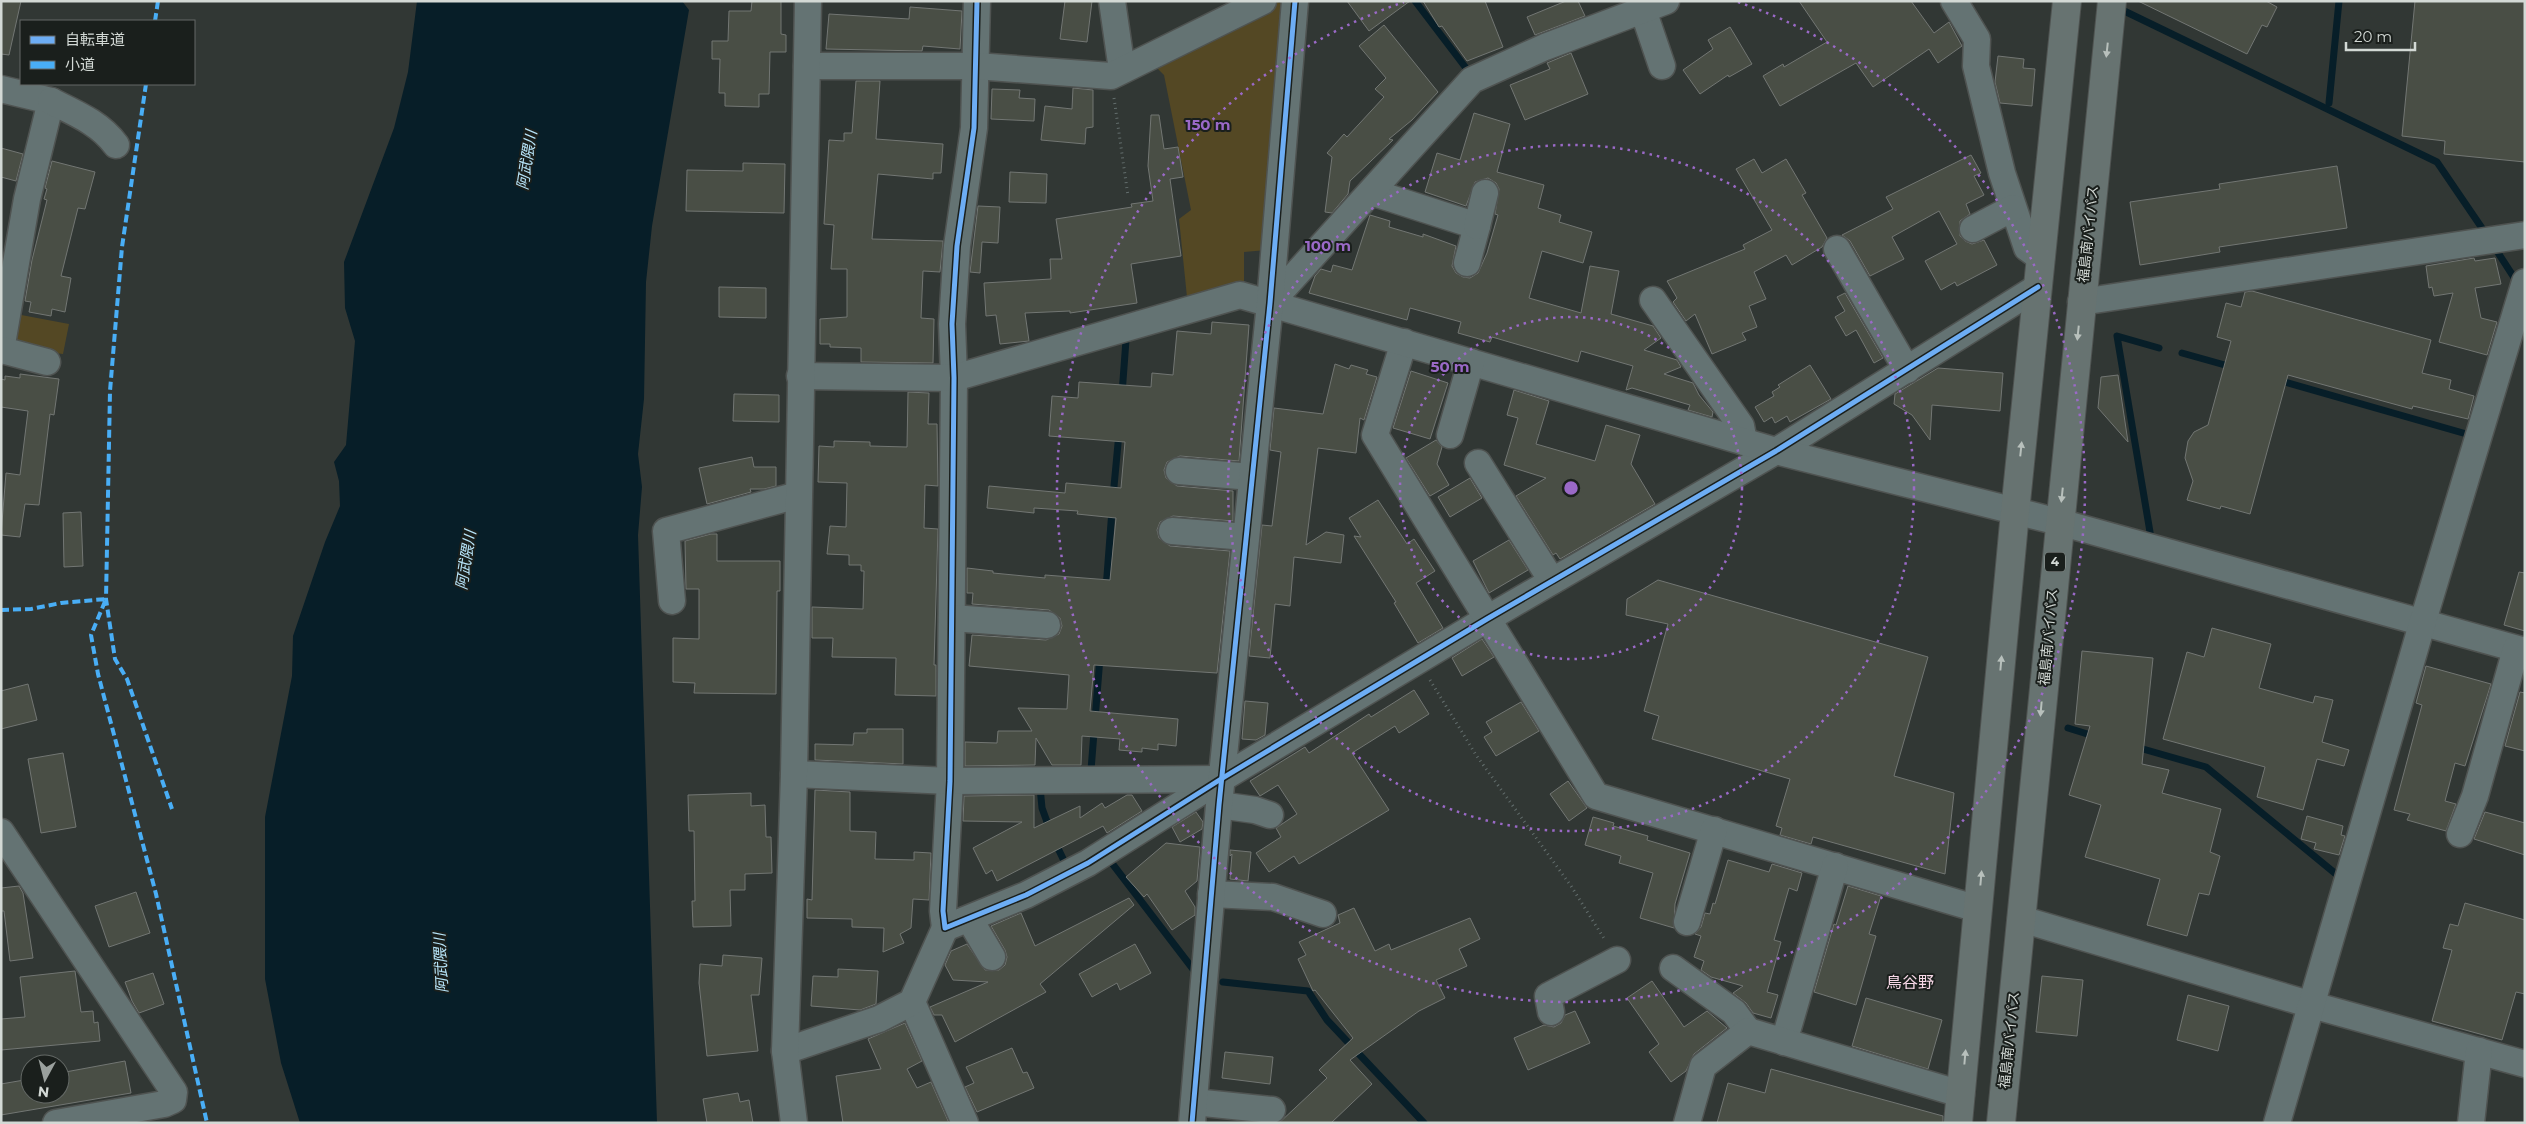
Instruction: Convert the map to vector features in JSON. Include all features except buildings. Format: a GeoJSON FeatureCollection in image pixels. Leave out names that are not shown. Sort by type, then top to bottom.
{"type":"FeatureCollection","features":[{"type":"Feature","properties":{"kind":"highway"},"geometry":{"type":"LineString","coordinates":[[1958,1123],[2015,512],[2066,1]]}},
{"type":"Feature","properties":{"kind":"highway","name":"福島南バイパス"},"geometry":{"type":"LineString","coordinates":[[2001,1123],[2112,1]]}},
{"type":"Feature","properties":{"kind":"street"},"geometry":{"type":"LineString","coordinates":[[794,1123],[785,1051],[794,774],[808,1]]}},
{"type":"Feature","properties":{"kind":"street"},"geometry":{"type":"LineString","coordinates":[[785,1051],[879,1019],[912,1002],[945,928],[943,911],[950,781],[952,618],[954,378],[952,324],[957,246],[974,128],[977,1]]}},
{"type":"Feature","properties":{"kind":"street"},"geometry":{"type":"LineString","coordinates":[[1112,1],[1116,73]]}},
{"type":"Feature","properties":{"kind":"street"},"geometry":{"type":"LineString","coordinates":[[807,66],[976,66],[1116,73],[1263,1]]}},
{"type":"Feature","properties":{"kind":"street"},"geometry":{"type":"LineString","coordinates":[[1272,1110],[1193,1112],[1218,805],[1270,303],[1295,1]]}},
{"type":"Feature","properties":{"kind":"street"},"geometry":{"type":"LineString","coordinates":[[1954,1],[1977,38],[1976,66],[1996,175],[2013,208],[2027,248],[2041,258]]}},
{"type":"Feature","properties":{"kind":"street"},"geometry":{"type":"LineString","coordinates":[[1270,303],[1472,80],[1544,47],[1654,6],[1662,66]]}},
{"type":"Feature","properties":{"kind":"street"},"geometry":{"type":"LineString","coordinates":[[1,89],[51,101],[82,116],[101,129],[116,145]]}},
{"type":"Feature","properties":{"kind":"street"},"geometry":{"type":"LineString","coordinates":[[47,362],[2,350],[27,199],[51,101]]}},
{"type":"Feature","properties":{"kind":"street"},"geometry":{"type":"LineString","coordinates":[[1372,192],[1477,226]]}},
{"type":"Feature","properties":{"kind":"street"},"geometry":{"type":"LineString","coordinates":[[1468,263],[1485,193]]}},
{"type":"Feature","properties":{"kind":"street"},"geometry":{"type":"LineString","coordinates":[[1973,229],[2013,208]]}},
{"type":"Feature","properties":{"kind":"street"},"geometry":{"type":"LineString","coordinates":[[2081,302],[2525,235]]}},
{"type":"Feature","properties":{"kind":"street"},"geometry":{"type":"LineString","coordinates":[[1837,249],[1907,370]]}},
{"type":"Feature","properties":{"kind":"street"},"geometry":{"type":"LineString","coordinates":[[2277,1123],[2423,621],[2525,282]]}},
{"type":"Feature","properties":{"kind":"street"},"geometry":{"type":"LineString","coordinates":[[945,928],[970,920],[1026,895],[1088,863],[1221,779],[1418,660],[1776,451],[2038,288]]}},
{"type":"Feature","properties":{"kind":"street"},"geometry":{"type":"LineString","coordinates":[[800,376],[954,378],[1240,295],[1776,451],[2059,522],[2423,621],[2520,650],[2475,796],[2460,834]]}},
{"type":"Feature","properties":{"kind":"street"},"geometry":{"type":"LineString","coordinates":[[1653,300],[1741,426],[1744,442]]}},
{"type":"Feature","properties":{"kind":"street"},"geometry":{"type":"LineString","coordinates":[[1404,342],[1376,435],[1596,796],[1978,909]]}},
{"type":"Feature","properties":{"kind":"street"},"geometry":{"type":"LineString","coordinates":[[1450,435],[1471,362]]}},
{"type":"Feature","properties":{"kind":"street"},"geometry":{"type":"LineString","coordinates":[[1478,463],[1552,581]]}},
{"type":"Feature","properties":{"kind":"street"},"geometry":{"type":"LineString","coordinates":[[1179,471],[1252,477]]}},
{"type":"Feature","properties":{"kind":"street"},"geometry":{"type":"LineString","coordinates":[[672,601],[666,531],[798,495]]}},
{"type":"Feature","properties":{"kind":"street"},"geometry":{"type":"LineString","coordinates":[[1172,531],[1246,537]]}},
{"type":"Feature","properties":{"kind":"street"},"geometry":{"type":"LineString","coordinates":[[952,618],[1047,625]]}},
{"type":"Feature","properties":{"kind":"street"},"geometry":{"type":"LineString","coordinates":[[794,774],[950,781],[1221,779]]}},
{"type":"Feature","properties":{"kind":"street"},"geometry":{"type":"LineString","coordinates":[[1218,805],[1255,810],[1270,815]]}},
{"type":"Feature","properties":{"kind":"street"},"geometry":{"type":"LineString","coordinates":[[1687,922],[1714,830]]}},
{"type":"Feature","properties":{"kind":"street"},"geometry":{"type":"LineString","coordinates":[[1,832],[174,1092],[173,1100],[164,1104],[56,1123]]}},
{"type":"Feature","properties":{"kind":"street"},"geometry":{"type":"LineString","coordinates":[[1784,1042],[1835,866]]}},
{"type":"Feature","properties":{"kind":"street"},"geometry":{"type":"LineString","coordinates":[[1211,894],[1273,897],[1323,914]]}},
{"type":"Feature","properties":{"kind":"street"},"geometry":{"type":"LineString","coordinates":[[2021,919],[2525,1064]]}},
{"type":"Feature","properties":{"kind":"street"},"geometry":{"type":"LineString","coordinates":[[970,920],[992,957]]}},
{"type":"Feature","properties":{"kind":"street"},"geometry":{"type":"LineString","coordinates":[[1551,1012],[1548,996],[1618,960]]}},
{"type":"Feature","properties":{"kind":"street"},"geometry":{"type":"LineString","coordinates":[[1673,968],[1734,1012],[1748,1031],[1961,1094]]}},
{"type":"Feature","properties":{"kind":"street"},"geometry":{"type":"LineString","coordinates":[[912,1002],[965,1123]]}},
{"type":"Feature","properties":{"kind":"street"},"geometry":{"type":"LineString","coordinates":[[1688,1123],[1703,1066],[1748,1031]]}},
{"type":"Feature","properties":{"kind":"street"},"geometry":{"type":"LineString","coordinates":[[2470,1123],[2479,1051]]}},
{"type":"Feature","properties":{"kind":"path"},"geometry":{"type":"LineString","coordinates":[[1116,73],[1128,196]]}},
{"type":"Feature","properties":{"kind":"path"},"geometry":{"type":"LineString","coordinates":[[1418,660],[1476,755],[1571,886],[1618,960]]}},
{"type":"Feature","properties":{"kind":"shaded area"},"geometry":{"type":"Polygon","coordinates":[[[1275,1],[1287,6],[1267,250],[1244,252],[1244,281],[1187,297],[1179,219],[1191,210],[1164,75],[1152,63],[1275,1]]]}},
{"type":"Feature","properties":{"kind":"shaded area"},"geometry":{"type":"Polygon","coordinates":[[[16,314],[69,324],[63,354],[10,348],[16,314]]]}},
{"type":"Feature","properties":{"kind":"water","name":"阿武隈川"},"geometry":{"type":"Polygon","coordinates":[[[417,1],[682,1],[689,10],[652,226],[646,282],[644,399],[638,454],[642,487],[638,535],[657,1123],[300,1123],[281,1063],[265,979],[265,817],[292,676],[293,636],[325,542],[340,506],[339,481],[334,462],[346,445],[355,341],[345,308],[344,262],[394,128],[408,72],[417,1]]]}},
{"type":"Feature","properties":{"kind":"waterway"},"geometry":{"type":"LineString","coordinates":[[1415,1],[1469,72]]}},
{"type":"Feature","properties":{"kind":"waterway"},"geometry":{"type":"LineString","coordinates":[[2329,103],[2339,1]]}},
{"type":"Feature","properties":{"kind":"waterway"},"geometry":{"type":"LineString","coordinates":[[2116,7],[2437,162],[2486,234]]}},
{"type":"Feature","properties":{"kind":"waterway"},"geometry":{"type":"LineString","coordinates":[[2493,245],[2515,279]]}},
{"type":"Feature","properties":{"kind":"waterway"},"geometry":{"type":"LineString","coordinates":[[2150,532],[2117,336],[2159,348]]}},
{"type":"Feature","properties":{"kind":"waterway"},"geometry":{"type":"LineString","coordinates":[[1122,394],[1126,340]]}},
{"type":"Feature","properties":{"kind":"waterway"},"geometry":{"type":"LineString","coordinates":[[2182,353],[2232,367]]}},
{"type":"Feature","properties":{"kind":"waterway"},"geometry":{"type":"LineString","coordinates":[[2278,380],[2470,435]]}},
{"type":"Feature","properties":{"kind":"waterway"},"geometry":{"type":"LineString","coordinates":[[1113,497],[1119,433]]}},
{"type":"Feature","properties":{"kind":"waterway"},"geometry":{"type":"LineString","coordinates":[[1106,589],[1112,510]]}},
{"type":"Feature","properties":{"kind":"waterway"},"geometry":{"type":"LineString","coordinates":[[1091,770],[1100,657]]}},
{"type":"Feature","properties":{"kind":"waterway"},"geometry":{"type":"LineString","coordinates":[[2068,728],[2097,737]]}},
{"type":"Feature","properties":{"kind":"waterway"},"geometry":{"type":"LineString","coordinates":[[2136,747],[2206,767],[2342,879]]}},
{"type":"Feature","properties":{"kind":"waterway"},"geometry":{"type":"LineString","coordinates":[[1040,787],[1042,808],[1050,830]]}},
{"type":"Feature","properties":{"kind":"waterway"},"geometry":{"type":"LineString","coordinates":[[1055,842],[1067,867]]}},
{"type":"Feature","properties":{"kind":"waterway"},"geometry":{"type":"LineString","coordinates":[[1111,862],[1196,973]]}},
{"type":"Feature","properties":{"kind":"waterway"},"geometry":{"type":"LineString","coordinates":[[1223,982],[1308,991],[1327,1020],[1424,1123]]}},
{"type":"Feature","properties":{"kind":"marked path"},"geometry":{"type":"LineString","coordinates":[[155,20],[158,1]]}},
{"type":"Feature","properties":{"kind":"marked path"},"geometry":{"type":"LineString","coordinates":[[146,85],[122,247],[110,391],[106,599],[115,659],[127,679],[172,809]]}},
{"type":"Feature","properties":{"kind":"marked path"},"geometry":{"type":"LineString","coordinates":[[1,610],[31,609],[61,603],[106,599],[91,635],[98,674],[156,894],[207,1123]]}},
{"type":"Feature","properties":{"kind":"cycle path"},"geometry":{"type":"LineString","coordinates":[[977,1],[974,128],[957,246],[952,324],[954,378],[950,781],[943,911],[945,928],[1026,895],[1088,863],[1221,779],[1487,619],[1776,451],[2038,287]]}},
{"type":"Feature","properties":{"kind":"cycle path"},"geometry":{"type":"LineString","coordinates":[[1192,1123],[1219,805],[1270,303],[1295,1]]}},
{"type":"Feature","properties":{"kind":"district","name":"鳥谷野"},"geometry":{"type":"Point","coordinates":[1910,982]}}]}
